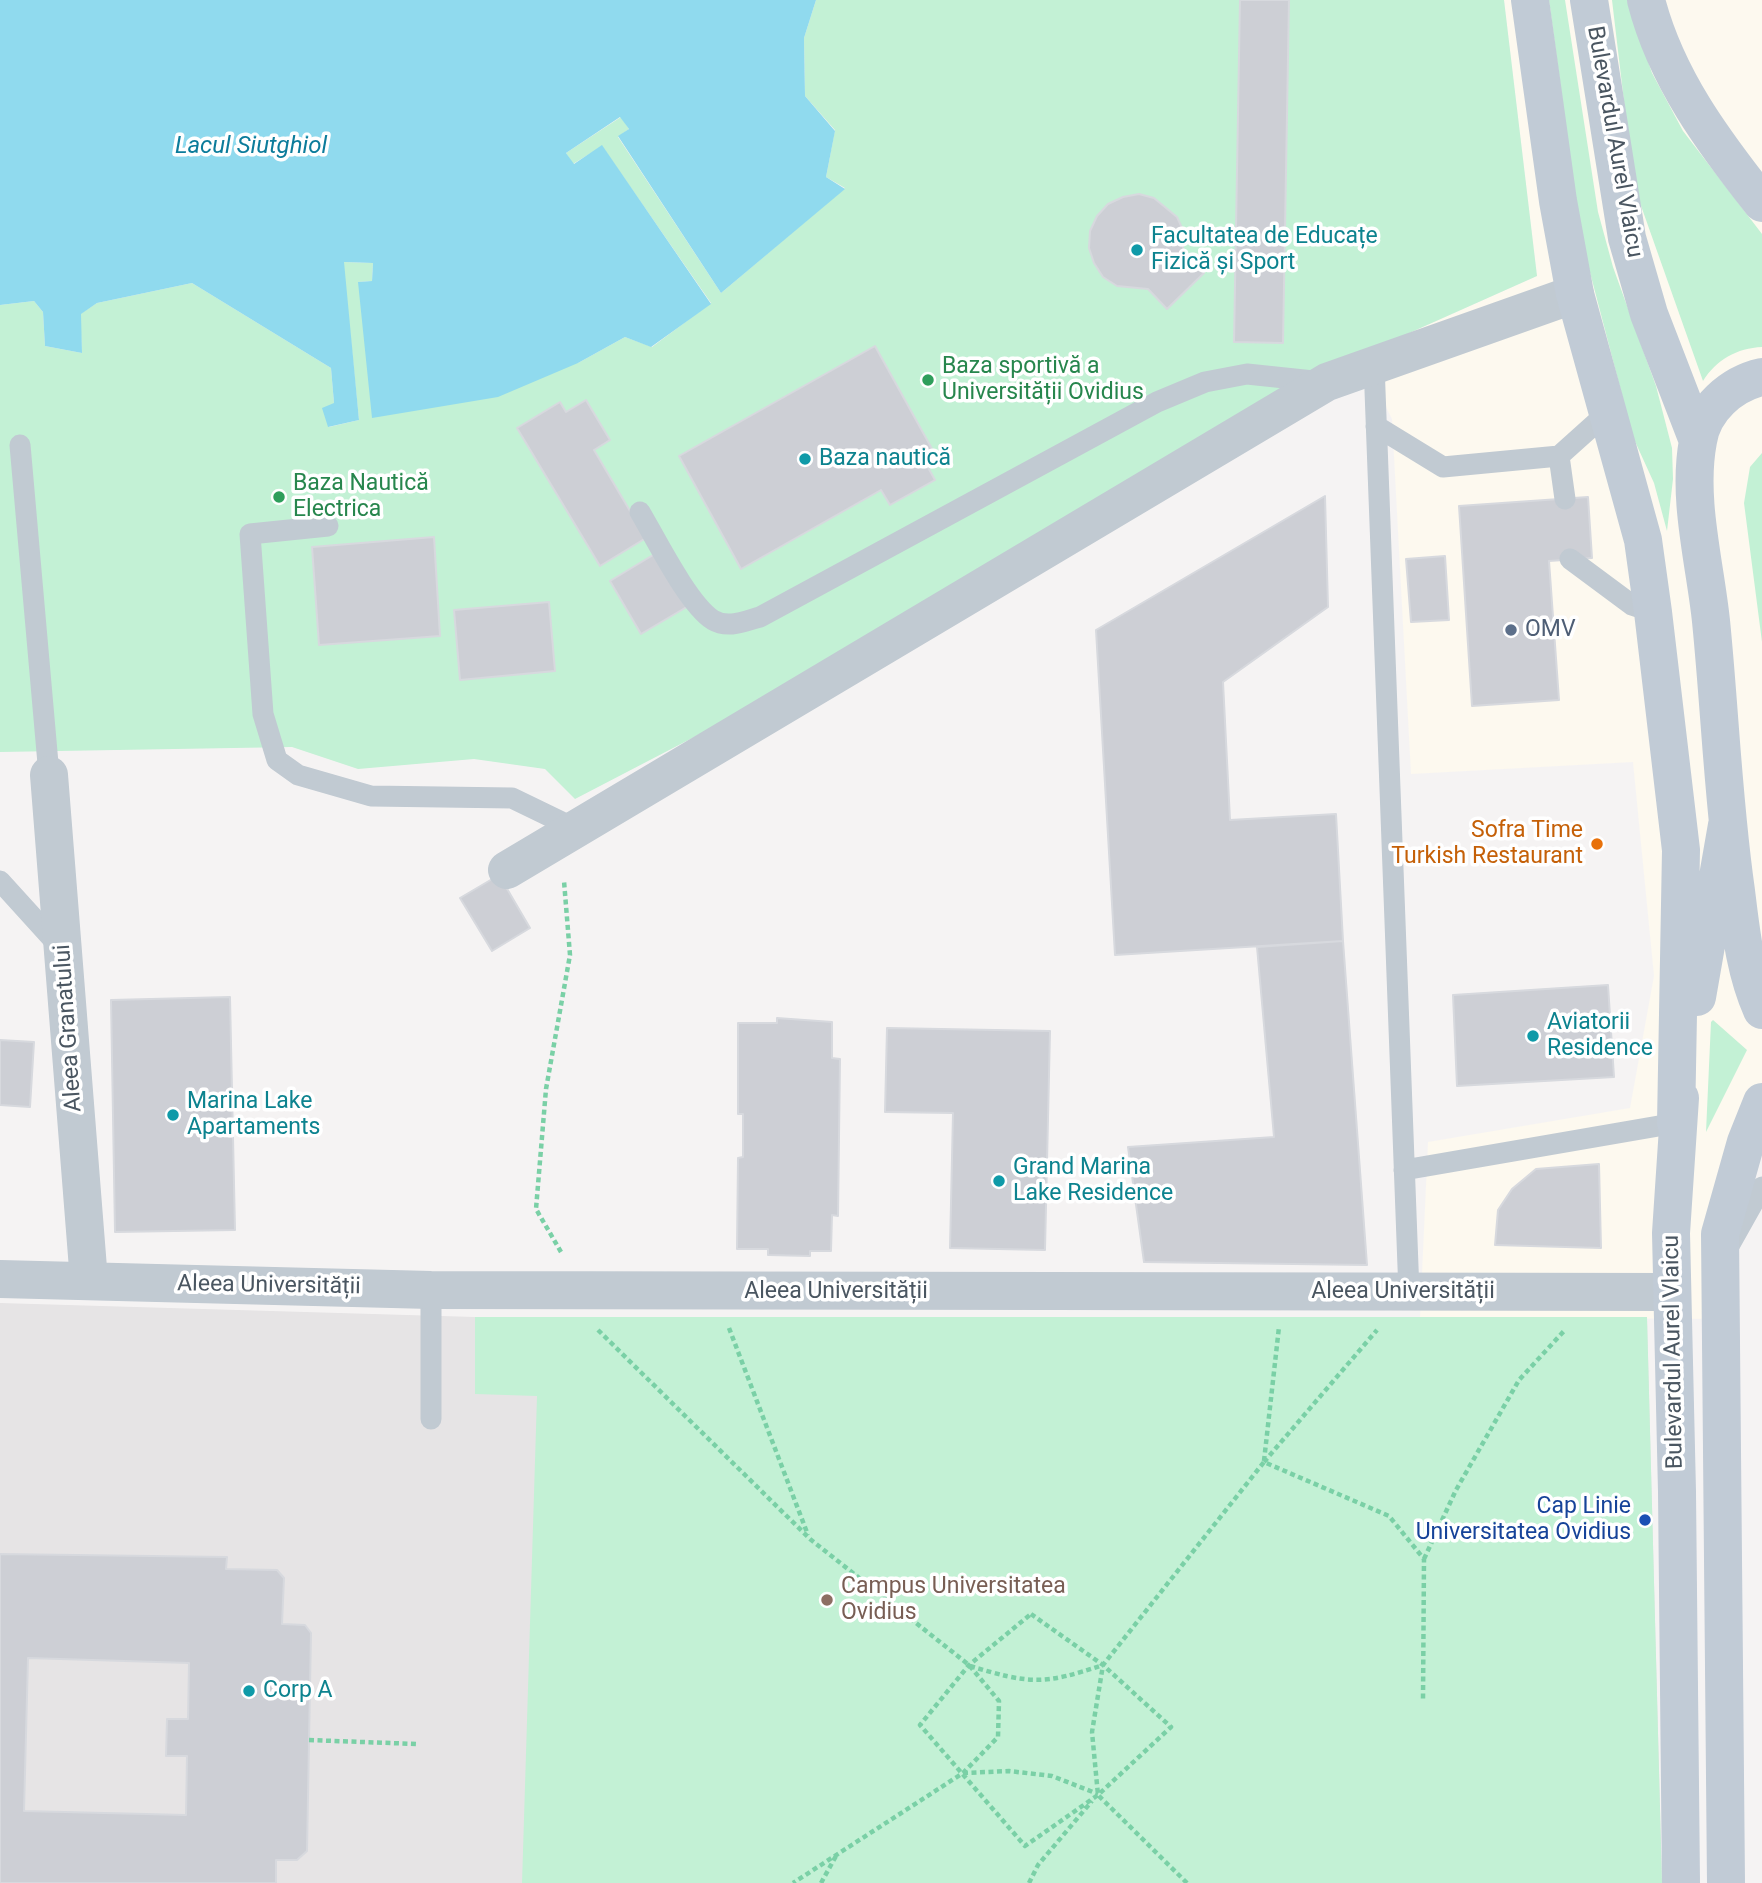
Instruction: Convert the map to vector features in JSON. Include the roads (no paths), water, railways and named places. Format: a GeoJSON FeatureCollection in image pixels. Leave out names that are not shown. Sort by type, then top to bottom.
{"type":"FeatureCollection","features":[{"type":"Feature","properties":{"kind":"main road"},"geometry":{"type":"LineString","coordinates":[[1530,0],[1558,201],[1575,295],[1643,540],[1653,612],[1681,850],[1676,1123]]}},
{"type":"Feature","properties":{"kind":"main road","name":"Bulevardul Aurel Vlaicu"},"geometry":{"type":"LineString","coordinates":[[1589,0],[1627,237],[1649,314],[1698,441]]}},
{"type":"Feature","properties":{"kind":"main road"},"geometry":{"type":"LineString","coordinates":[[1646,0],[1674,74],[1706,131],[1762,203]]}},
{"type":"Feature","properties":{"kind":"main road"},"geometry":{"type":"LineString","coordinates":[[1762,377],[1740,385],[1721,399],[1703,425],[1698,441],[1698,518],[1711,621],[1727,825],[1753,954],[1752,988],[1762,1010]]}},
{"type":"Feature","properties":{"kind":"main road","name":"Bulevardul Aurel Vlaicu"},"geometry":{"type":"LineString","coordinates":[[1681,1883],[1671,1233],[1676,1123],[1727,825]]}},
{"type":"Feature","properties":{"kind":"main road","name":"Bulevardul Aurel Vlaicu"},"geometry":{"type":"LineString","coordinates":[[1726,1883],[1720,1234],[1746,1142],[1762,1102]]}},
{"type":"Feature","properties":{"kind":"street"},"geometry":{"type":"LineString","coordinates":[[507,870],[1326,383],[1575,295]]}},
{"type":"Feature","properties":{"kind":"street","name":"Aleea Granatului"},"geometry":{"type":"LineString","coordinates":[[49,775],[89,1281]]}},
{"type":"Feature","properties":{"kind":"street","name":"Aleea Universității"},"geometry":{"type":"LineString","coordinates":[[0,1279],[431,1290],[1672,1292]]}},
{"type":"Feature","properties":{"kind":"lane"},"geometry":{"type":"LineString","coordinates":[[1374,364],[1409,1293]]}},
{"type":"Feature","properties":{"kind":"lane"},"geometry":{"type":"LineString","coordinates":[[640,512],[694,601],[714,621],[733,625],[760,617],[1157,402],[1205,382],[1247,374],[1326,383]]}},
{"type":"Feature","properties":{"kind":"lane"},"geometry":{"type":"LineString","coordinates":[[1376,426],[1443,467],[1559,456],[1608,412]]}},
{"type":"Feature","properties":{"kind":"lane"},"geometry":{"type":"LineString","coordinates":[[20,445],[49,775]]}},
{"type":"Feature","properties":{"kind":"lane"},"geometry":{"type":"LineString","coordinates":[[1559,456],[1565,499]]}},
{"type":"Feature","properties":{"kind":"lane"},"geometry":{"type":"LineString","coordinates":[[328,526],[250,534],[263,714],[277,760],[298,775],[371,796],[512,798],[561,837]]}},
{"type":"Feature","properties":{"kind":"lane"},"geometry":{"type":"LineString","coordinates":[[1570,559],[1632,605],[1653,612]]}},
{"type":"Feature","properties":{"kind":"lane"},"geometry":{"type":"LineString","coordinates":[[0,881],[63,950]]}},
{"type":"Feature","properties":{"kind":"lane"},"geometry":{"type":"LineString","coordinates":[[1404,1170],[1676,1123]]}},
{"type":"Feature","properties":{"kind":"lane"},"geometry":{"type":"LineString","coordinates":[[1721,1262],[1762,1187]]}},
{"type":"Feature","properties":{"kind":"lane"},"geometry":{"type":"LineString","coordinates":[[431,1290],[431,1419]]}},
{"type":"Feature","properties":{"kind":"water","name":"Lacul Siutghiol"},"geometry":{"type":"Polygon","coordinates":[[[0,0],[816,0],[804,38],[805,96],[835,131],[826,177],[845,189],[721,293],[618,136],[629,129],[620,117],[566,153],[574,164],[602,145],[711,304],[651,347],[625,337],[578,363],[498,397],[372,418],[358,282],[372,281],[373,263],[344,262],[359,420],[328,427],[322,408],[334,403],[331,368],[192,283],[97,303],[81,314],[82,353],[45,346],[43,312],[34,301],[0,305],[0,0]]]}},
{"type":"Feature","properties":{"kind":"place","name":"Facultatea de Educațe Fizică și Sport"},"geometry":{"type":"Point","coordinates":[1137,250]}},
{"type":"Feature","properties":{"kind":"place","name":"Baza sportivă a Universității Ovidius"},"geometry":{"type":"Point","coordinates":[928,380]}},
{"type":"Feature","properties":{"kind":"place","name":"Baza nautică"},"geometry":{"type":"Point","coordinates":[805,459]}},
{"type":"Feature","properties":{"kind":"place","name":"Baza Nautică Electrica"},"geometry":{"type":"Point","coordinates":[279,497]}},
{"type":"Feature","properties":{"kind":"place","name":"OMV"},"geometry":{"type":"Point","coordinates":[1511,630]}},
{"type":"Feature","properties":{"kind":"place","name":"Sofra Time Turkish Restaurant"},"geometry":{"type":"Point","coordinates":[1597,844]}},
{"type":"Feature","properties":{"kind":"place","name":"Aviatorii Residence"},"geometry":{"type":"Point","coordinates":[1533,1036]}},
{"type":"Feature","properties":{"kind":"place","name":"Marina Lake Apartaments"},"geometry":{"type":"Point","coordinates":[173,1115]}},
{"type":"Feature","properties":{"kind":"place","name":"Grand Marina Lake Residence"},"geometry":{"type":"Point","coordinates":[999,1181]}},
{"type":"Feature","properties":{"kind":"place","name":"Cap Linie Universitatea Ovidius"},"geometry":{"type":"Point","coordinates":[1645,1520]}},
{"type":"Feature","properties":{"kind":"place","name":"Campus Universitatea Ovidius"},"geometry":{"type":"Point","coordinates":[827,1600]}},
{"type":"Feature","properties":{"kind":"place","name":"Corp A"},"geometry":{"type":"Point","coordinates":[249,1691]}}]}
